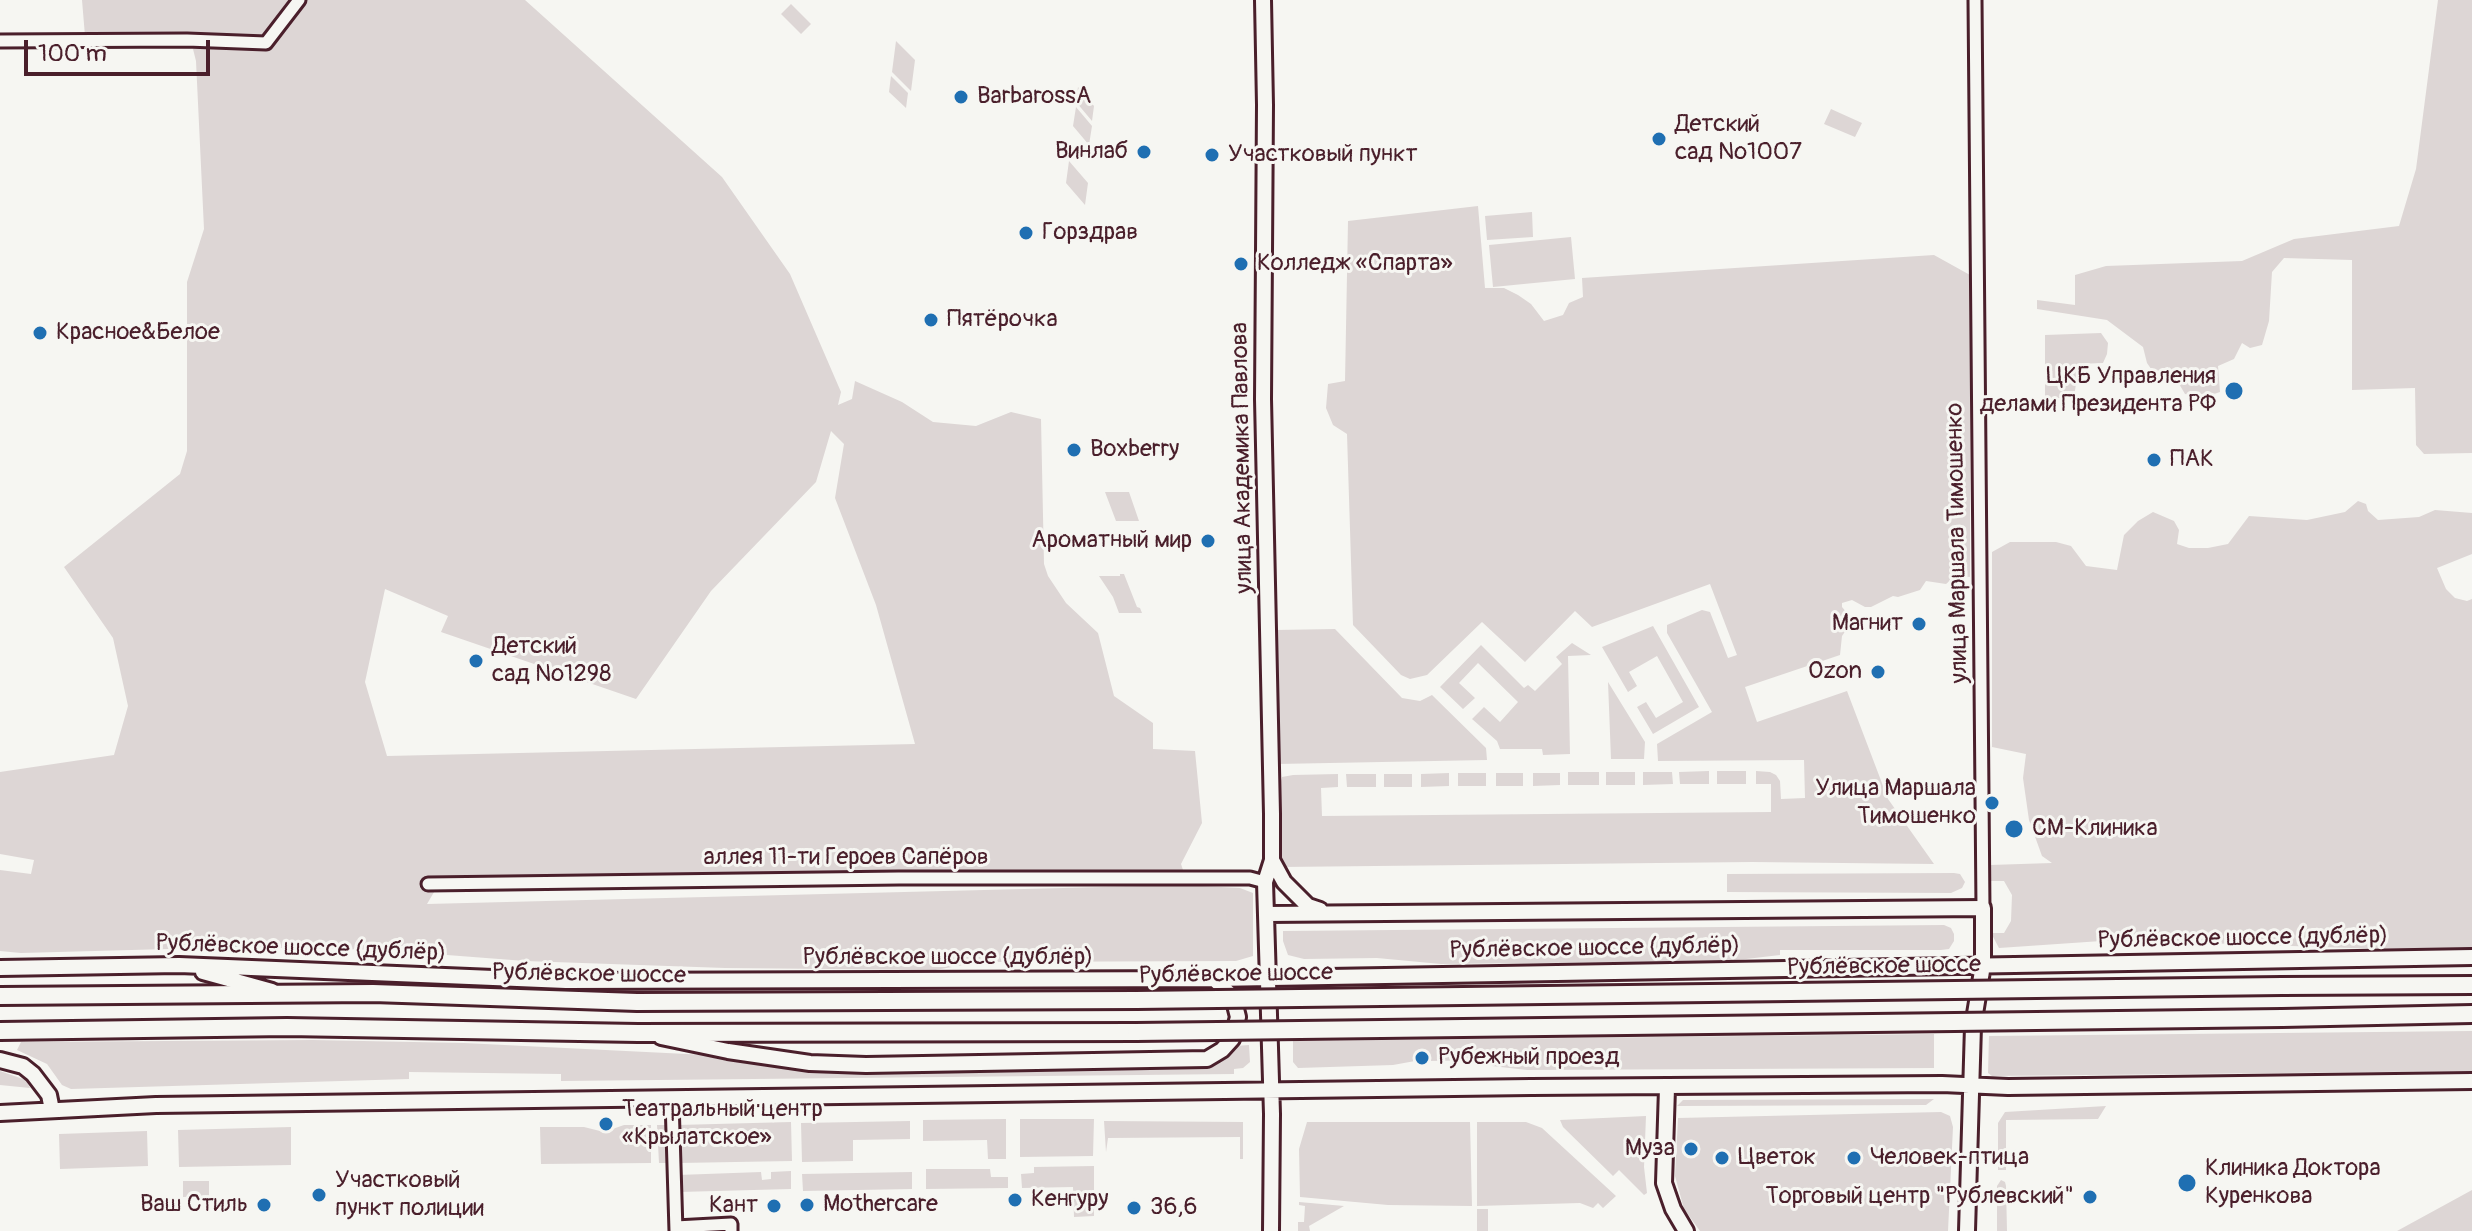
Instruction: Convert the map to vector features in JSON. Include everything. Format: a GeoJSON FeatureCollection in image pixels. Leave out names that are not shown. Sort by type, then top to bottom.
{"type":"FeatureCollection","features":[{"type":"Feature","properties":{"kind":"main road","name":"улица Академика Павлова"},"geometry":{"type":"LineString","coordinates":[[1263,0],[1263,399],[1272,860],[1265,882],[1270,1091]]}},
{"type":"Feature","properties":{"kind":"main road"},"geometry":{"type":"LineString","coordinates":[[1272,860],[1277,872],[1308,906],[1327,912]]}},
{"type":"Feature","properties":{"kind":"main road"},"geometry":{"type":"LineString","coordinates":[[1267,914],[1983,908]]}},
{"type":"Feature","properties":{"kind":"main road","name":"улица Маршала Тимошенко"},"geometry":{"type":"LineString","coordinates":[[1967,1231],[1973,1026],[1983,965],[1983,908]]}},
{"type":"Feature","properties":{"kind":"main road","name":"Рублёвское шоссе (дублёр)"},"geometry":{"type":"LineString","coordinates":[[0,968],[179,965],[566,981],[1214,979],[2472,957]]}},
{"type":"Feature","properties":{"kind":"main road"},"geometry":{"type":"LineString","coordinates":[[179,965],[280,993]]}},
{"type":"Feature","properties":{"kind":"main road"},"geometry":{"type":"LineString","coordinates":[[638,1033],[810,1063],[866,1065],[1207,1059],[1232,1039],[1238,1017],[1233,997],[1214,979]]}},
{"type":"Feature","properties":{"kind":"main road","name":"Рублёвское шоссе"},"geometry":{"type":"LineString","coordinates":[[0,996],[373,993],[637,1002],[1136,1000],[2472,985]]}},
{"type":"Feature","properties":{"kind":"main road"},"geometry":{"type":"LineString","coordinates":[[0,1031],[287,1027],[638,1033],[1136,1032],[2472,1014]]}},
{"type":"Feature","properties":{"kind":"main road"},"geometry":{"type":"LineString","coordinates":[[0,1060],[23,1066],[33,1074],[49,1095],[52,1110]]}},
{"type":"Feature","properties":{"kind":"main road"},"geometry":{"type":"LineString","coordinates":[[0,1113],[156,1105],[1270,1091],[2472,1081]]}},
{"type":"Feature","properties":{"kind":"main road"},"geometry":{"type":"LineString","coordinates":[[1667,1088],[1664,1183],[1673,1209],[1686,1231]]}},
{"type":"Feature","properties":{"kind":"main road"},"geometry":{"type":"LineString","coordinates":[[1270,1091],[1271,1231]]}},
{"type":"Feature","properties":{"kind":"street"},"geometry":{"type":"LineString","coordinates":[[0,41],[187,40],[266,43],[299,0]]}},
{"type":"Feature","properties":{"kind":"street","name":"улица Маршала Тимошенко"},"geometry":{"type":"LineString","coordinates":[[1975,0],[1983,908]]}},
{"type":"Feature","properties":{"kind":"street","name":"аллея 11-ти Героев Сапёров"},"geometry":{"type":"LineString","coordinates":[[428,884],[899,878],[1250,878],[1265,882]]}},
{"type":"Feature","properties":{"kind":"street"},"geometry":{"type":"LineString","coordinates":[[672,1100],[676,1229],[731,1224],[731,1231]]}},
{"type":"Feature","properties":{"kind":"shaded area"},"geometry":{"type":"Polygon","coordinates":[[[82,0],[525,0],[722,177],[790,274],[841,392],[838,405],[852,399],[855,381],[902,402],[933,422],[976,426],[1011,412],[1041,419],[1044,564],[1048,576],[1066,603],[1098,633],[1114,696],[1153,723],[1153,749],[1195,751],[1202,823],[1181,864],[1183,870],[485,876],[440,882],[427,904],[1183,885],[1240,888],[1253,893],[1253,956],[1236,961],[981,962],[935,970],[725,968],[525,961],[382,950],[242,947],[0,951],[0,870],[31,874],[34,860],[0,854],[0,772],[114,755],[128,706],[113,638],[64,567],[180,474],[187,451],[187,282],[204,229],[196,61],[190,37],[85,36],[82,0]],[[831,431],[816,482],[711,591],[636,699],[441,632],[448,616],[385,589],[365,682],[387,756],[915,744],[876,605],[835,498],[844,444],[831,431]]]}},
{"type":"Feature","properties":{"kind":"shaded area"},"geometry":{"type":"Polygon","coordinates":[[[2438,0],[2472,0],[2472,453],[2424,454],[2416,445],[2415,388],[2352,390],[2352,260],[2284,258],[2272,272],[2269,321],[2262,345],[2250,348],[2242,343],[2234,359],[2218,366],[2220,392],[2205,397],[2185,394],[2175,377],[2160,382],[2147,363],[2143,347],[2107,320],[2037,309],[2037,300],[2075,305],[2075,275],[2106,266],[2242,261],[2294,239],[2399,226],[2416,169],[2438,0]]]}},
{"type":"Feature","properties":{"kind":"shaded area"},"geometry":{"type":"Polygon","coordinates":[[[791,4],[811,24],[801,34],[781,14],[791,4]]]}},
{"type":"Feature","properties":{"kind":"shaded area"},"geometry":{"type":"Polygon","coordinates":[[[896,41],[915,60],[911,91],[892,72],[896,41]]]}},
{"type":"Feature","properties":{"kind":"shaded area"},"geometry":{"type":"Polygon","coordinates":[[[891,76],[908,93],[906,108],[889,92],[891,76]]]}},
{"type":"Feature","properties":{"kind":"shaded area"},"geometry":{"type":"Polygon","coordinates":[[[1078,87],[1094,106],[1092,121],[1076,102],[1078,87]]]}},
{"type":"Feature","properties":{"kind":"shaded area"},"geometry":{"type":"Polygon","coordinates":[[[1076,107],[1092,126],[1089,145],[1073,126],[1076,107]]]}},
{"type":"Feature","properties":{"kind":"shaded area"},"geometry":{"type":"Polygon","coordinates":[[[1831,109],[1862,123],[1855,137],[1824,124],[1831,109]]]}},
{"type":"Feature","properties":{"kind":"shaded area"},"geometry":{"type":"Polygon","coordinates":[[[1069,161],[1088,183],[1085,205],[1066,183],[1069,161]]]}},
{"type":"Feature","properties":{"kind":"shaded area"},"geometry":{"type":"Polygon","coordinates":[[[1478,206],[1485,288],[1504,288],[1518,295],[1531,304],[1544,321],[1563,315],[1569,303],[1583,297],[1582,278],[1934,255],[1970,275],[1970,577],[1951,575],[1953,578],[1946,584],[1926,581],[1920,590],[1893,596],[1871,607],[1852,600],[1842,603],[1853,620],[1842,636],[1840,655],[1745,687],[1757,722],[1847,691],[1888,799],[1934,864],[1752,862],[1281,867],[1279,789],[1282,777],[1293,775],[1338,774],[1338,787],[1321,788],[1322,816],[1771,812],[1771,784],[1756,784],[1756,771],[1776,775],[1780,781],[1781,799],[1805,798],[1804,760],[1658,761],[1657,744],[1712,712],[1667,633],[1667,625],[1702,610],[1710,612],[1728,658],[1737,655],[1710,584],[1592,627],[1575,611],[1525,662],[1482,622],[1427,675],[1410,679],[1401,675],[1353,625],[1347,434],[1333,425],[1326,408],[1328,384],[1345,381],[1348,221],[1478,206]]]}},
{"type":"Feature","properties":{"kind":"shaded area"},"geometry":{"type":"Polygon","coordinates":[[[1532,212],[1533,237],[1487,240],[1485,216],[1532,212]]]}},
{"type":"Feature","properties":{"kind":"shaded area"},"geometry":{"type":"Polygon","coordinates":[[[1571,237],[1575,279],[1493,287],[1489,245],[1571,237]]]}},
{"type":"Feature","properties":{"kind":"shaded area"},"geometry":{"type":"Polygon","coordinates":[[[2101,333],[2108,343],[2103,363],[2079,364],[2074,397],[2045,399],[2045,335],[2101,333]]]}},
{"type":"Feature","properties":{"kind":"shaded area"},"geometry":{"type":"Polygon","coordinates":[[[1105,492],[1129,492],[1139,521],[1116,521],[1105,492]]]}},
{"type":"Feature","properties":{"kind":"shaded area"},"geometry":{"type":"Polygon","coordinates":[[[2358,501],[2366,504],[2368,511],[2378,520],[2419,517],[2435,510],[2472,513],[2472,554],[2437,568],[2446,589],[2455,598],[2472,599],[2472,948],[2439,951],[2116,940],[1999,948],[1991,933],[2004,933],[2011,921],[2012,895],[2004,881],[1989,881],[1990,865],[2052,863],[2042,856],[2029,820],[2023,778],[2026,754],[1992,747],[1992,552],[2010,542],[2056,542],[2071,546],[2086,566],[2117,570],[2124,535],[2153,512],[2174,521],[2179,530],[2177,544],[2189,548],[2208,548],[2228,544],[2249,516],[2307,520],[2345,512],[2358,501]]]}},
{"type":"Feature","properties":{"kind":"shaded area"},"geometry":{"type":"Polygon","coordinates":[[[1124,574],[1142,613],[1119,613],[1099,576],[1124,574]]]}},
{"type":"Feature","properties":{"kind":"shaded area"},"geometry":{"type":"Polygon","coordinates":[[[1653,626],[1699,707],[1653,734],[1637,707],[1646,702],[1656,718],[1683,702],[1657,656],[1629,672],[1637,686],[1628,692],[1602,647],[1653,626]]]}},
{"type":"Feature","properties":{"kind":"shaded area"},"geometry":{"type":"Polygon","coordinates":[[[1335,629],[1402,698],[1420,701],[1432,695],[1486,748],[1487,760],[1277,764],[1275,630],[1335,629]]]}},
{"type":"Feature","properties":{"kind":"shaded area"},"geometry":{"type":"Polygon","coordinates":[[[1572,643],[1591,655],[1568,656],[1570,754],[1543,755],[1542,749],[1500,749],[1497,741],[1472,719],[1484,707],[1500,722],[1518,702],[1478,663],[1459,683],[1475,698],[1463,709],[1440,687],[1481,645],[1524,688],[1528,685],[1535,691],[1562,664],[1556,657],[1572,643]]]}},
{"type":"Feature","properties":{"kind":"shaded area"},"geometry":{"type":"Polygon","coordinates":[[[1608,682],[1645,742],[1644,759],[1611,759],[1608,682]]]}},
{"type":"Feature","properties":{"kind":"shaded area"},"geometry":{"type":"Polygon","coordinates":[[[1709,771],[1709,784],[1680,784],[1679,772],[1709,771]]]}},
{"type":"Feature","properties":{"kind":"shaded area"},"geometry":{"type":"Polygon","coordinates":[[[1717,771],[1746,771],[1746,784],[1717,784],[1717,771]]]}},
{"type":"Feature","properties":{"kind":"shaded area"},"geometry":{"type":"Polygon","coordinates":[[[1568,772],[1599,772],[1599,785],[1568,785],[1568,772]]]}},
{"type":"Feature","properties":{"kind":"shaded area"},"geometry":{"type":"Polygon","coordinates":[[[1606,772],[1635,772],[1635,785],[1606,785],[1606,772]]]}},
{"type":"Feature","properties":{"kind":"shaded area"},"geometry":{"type":"Polygon","coordinates":[[[1643,772],[1672,772],[1673,784],[1643,785],[1643,772]]]}},
{"type":"Feature","properties":{"kind":"shaded area"},"geometry":{"type":"Polygon","coordinates":[[[1449,773],[1449,786],[1421,787],[1421,774],[1449,773]]]}},
{"type":"Feature","properties":{"kind":"shaded area"},"geometry":{"type":"Polygon","coordinates":[[[1458,773],[1486,773],[1486,786],[1458,786],[1458,773]]]}},
{"type":"Feature","properties":{"kind":"shaded area"},"geometry":{"type":"Polygon","coordinates":[[[1496,773],[1523,773],[1523,786],[1496,786],[1496,773]]]}},
{"type":"Feature","properties":{"kind":"shaded area"},"geometry":{"type":"Polygon","coordinates":[[[1533,773],[1560,773],[1560,785],[1533,786],[1533,773]]]}},
{"type":"Feature","properties":{"kind":"shaded area"},"geometry":{"type":"Polygon","coordinates":[[[1346,774],[1376,774],[1376,787],[1347,787],[1346,774]]]}},
{"type":"Feature","properties":{"kind":"shaded area"},"geometry":{"type":"Polygon","coordinates":[[[1384,774],[1412,774],[1412,787],[1384,787],[1384,774]]]}},
{"type":"Feature","properties":{"kind":"shaded area"},"geometry":{"type":"Polygon","coordinates":[[[1727,874],[1960,874],[1965,882],[1962,888],[1951,893],[1727,892],[1727,874]]]}},
{"type":"Feature","properties":{"kind":"shaded area"},"geometry":{"type":"Polygon","coordinates":[[[1944,925],[1951,928],[1954,934],[1949,949],[1780,950],[1780,955],[1729,961],[1441,964],[1377,958],[1304,959],[1288,955],[1283,941],[1283,931],[1944,925]]]}},
{"type":"Feature","properties":{"kind":"shaded area"},"geometry":{"type":"Polygon","coordinates":[[[2472,1031],[2472,1071],[1992,1076],[1988,1073],[1989,1036],[2472,1031]]]}},
{"type":"Feature","properties":{"kind":"shaded area"},"geometry":{"type":"Polygon","coordinates":[[[1934,1034],[1934,1068],[1527,1070],[1492,1066],[1491,1060],[1428,1061],[1427,1053],[1415,1053],[1415,1061],[1393,1065],[1298,1068],[1293,1062],[1293,1041],[1934,1034]]]}},
{"type":"Feature","properties":{"kind":"shaded area"},"geometry":{"type":"Polygon","coordinates":[[[313,1040],[464,1043],[727,1056],[1198,1065],[1235,1046],[1249,1045],[1250,1062],[1243,1068],[1234,1069],[1234,1074],[561,1081],[561,1074],[409,1072],[409,1079],[71,1089],[62,1085],[47,1064],[17,1050],[21,1042],[313,1040]]]}},
{"type":"Feature","properties":{"kind":"shaded area"},"geometry":{"type":"Polygon","coordinates":[[[0,1071],[26,1080],[30,1088],[0,1085],[0,1071]]]}},
{"type":"Feature","properties":{"kind":"shaded area"},"geometry":{"type":"Polygon","coordinates":[[[1934,1099],[1926,1105],[1677,1106],[1683,1100],[1934,1099]]]}},
{"type":"Feature","properties":{"kind":"shaded area"},"geometry":{"type":"Polygon","coordinates":[[[2106,1106],[2098,1119],[2006,1120],[2006,1170],[1998,1170],[1998,1123],[2005,1112],[2106,1106]]]}},
{"type":"Feature","properties":{"kind":"shaded area"},"geometry":{"type":"Polygon","coordinates":[[[1941,1112],[1950,1116],[1953,1127],[1948,1231],[1700,1231],[1684,1209],[1675,1176],[1678,1118],[1941,1112]]]}},
{"type":"Feature","properties":{"kind":"shaded area"},"geometry":{"type":"Polygon","coordinates":[[[1646,1116],[1644,1167],[1647,1193],[1644,1195],[1619,1170],[1613,1176],[1563,1127],[1560,1120],[1646,1116]]]}},
{"type":"Feature","properties":{"kind":"shaded area"},"geometry":{"type":"Polygon","coordinates":[[[1006,1119],[1006,1159],[988,1159],[987,1140],[923,1141],[923,1120],[1006,1119]]]}},
{"type":"Feature","properties":{"kind":"shaded area"},"geometry":{"type":"Polygon","coordinates":[[[1020,1119],[1094,1119],[1093,1156],[1020,1157],[1020,1119]]]}},
{"type":"Feature","properties":{"kind":"shaded area"},"geometry":{"type":"Polygon","coordinates":[[[910,1121],[910,1139],[853,1140],[853,1161],[802,1162],[801,1123],[910,1121]]]}},
{"type":"Feature","properties":{"kind":"shaded area"},"geometry":{"type":"Polygon","coordinates":[[[1104,1121],[1243,1122],[1243,1159],[1240,1159],[1240,1137],[1108,1138],[1106,1152],[1104,1121]]]}},
{"type":"Feature","properties":{"kind":"shaded area"},"geometry":{"type":"Polygon","coordinates":[[[791,1122],[792,1161],[679,1163],[678,1125],[791,1122]]]}},
{"type":"Feature","properties":{"kind":"shaded area"},"geometry":{"type":"Polygon","coordinates":[[[1307,1122],[1470,1122],[1472,1206],[1388,1205],[1300,1197],[1299,1149],[1307,1122]]]}},
{"type":"Feature","properties":{"kind":"shaded area"},"geometry":{"type":"Polygon","coordinates":[[[1477,1122],[1526,1122],[1542,1128],[1616,1196],[1603,1208],[1598,1203],[1593,1208],[1580,1203],[1477,1206],[1477,1122]]]}},
{"type":"Feature","properties":{"kind":"shaded area"},"geometry":{"type":"Polygon","coordinates":[[[624,1125],[651,1125],[651,1163],[541,1164],[540,1127],[584,1127],[604,1132],[624,1125]]]}},
{"type":"Feature","properties":{"kind":"shaded area"},"geometry":{"type":"Polygon","coordinates":[[[657,1125],[667,1125],[668,1163],[659,1163],[657,1125]]]}},
{"type":"Feature","properties":{"kind":"shaded area"},"geometry":{"type":"Polygon","coordinates":[[[291,1127],[291,1165],[179,1167],[178,1130],[291,1127]]]}},
{"type":"Feature","properties":{"kind":"shaded area"},"geometry":{"type":"Polygon","coordinates":[[[147,1131],[148,1166],[60,1169],[59,1134],[147,1131]]]}},
{"type":"Feature","properties":{"kind":"shaded area"},"geometry":{"type":"Polygon","coordinates":[[[1094,1166],[1094,1216],[1074,1217],[1073,1187],[1022,1188],[1021,1174],[1034,1173],[1034,1167],[1094,1166]]]}},
{"type":"Feature","properties":{"kind":"shaded area"},"geometry":{"type":"Polygon","coordinates":[[[926,1169],[990,1169],[991,1177],[1008,1177],[1008,1188],[926,1189],[926,1169]]]}},
{"type":"Feature","properties":{"kind":"shaded area"},"geometry":{"type":"Polygon","coordinates":[[[791,1171],[791,1189],[679,1192],[678,1175],[761,1172],[762,1180],[771,1179],[771,1172],[791,1171]]]}},
{"type":"Feature","properties":{"kind":"shaded area"},"geometry":{"type":"Polygon","coordinates":[[[912,1172],[912,1189],[803,1191],[802,1174],[912,1172]]]}},
{"type":"Feature","properties":{"kind":"shaded area"},"geometry":{"type":"Polygon","coordinates":[[[2001,1180],[2006,1186],[2007,1231],[1997,1231],[1997,1186],[2001,1180]]]}},
{"type":"Feature","properties":{"kind":"shaded area"},"geometry":{"type":"Polygon","coordinates":[[[183,1181],[209,1181],[209,1196],[183,1197],[183,1181]]]}},
{"type":"Feature","properties":{"kind":"shaded area"},"geometry":{"type":"Polygon","coordinates":[[[2472,1190],[2472,1231],[2397,1231],[2472,1190]]]}},
{"type":"Feature","properties":{"kind":"shaded area"},"geometry":{"type":"Polygon","coordinates":[[[1299,1202],[1344,1206],[1309,1226],[1310,1231],[1298,1231],[1298,1222],[1304,1222],[1305,1206],[1299,1205],[1299,1202]]]}},
{"type":"Feature","properties":{"kind":"shaded area"},"geometry":{"type":"Polygon","coordinates":[[[1477,1209],[1488,1209],[1488,1231],[1477,1231],[1477,1209]]]}},
{"type":"Feature","properties":{"kind":"place","name":"BarbarossA"},"geometry":{"type":"Point","coordinates":[961,97]}},
{"type":"Feature","properties":{"kind":"place","name":"Детский сад №1007"},"geometry":{"type":"Point","coordinates":[1659,139]}},
{"type":"Feature","properties":{"kind":"place","name":"Винлаб"},"geometry":{"type":"Point","coordinates":[1144,152]}},
{"type":"Feature","properties":{"kind":"place","name":"Участковый пункт"},"geometry":{"type":"Point","coordinates":[1212,155]}},
{"type":"Feature","properties":{"kind":"place","name":"Горздрав"},"geometry":{"type":"Point","coordinates":[1026,233]}},
{"type":"Feature","properties":{"kind":"place","name":"Колледж «Спарта»"},"geometry":{"type":"Point","coordinates":[1241,264]}},
{"type":"Feature","properties":{"kind":"place","name":"Пятёрочка"},"geometry":{"type":"Point","coordinates":[931,320]}},
{"type":"Feature","properties":{"kind":"place","name":"Красное&Белое"},"geometry":{"type":"Point","coordinates":[40,333]}},
{"type":"Feature","properties":{"kind":"place","name":"ЦКБ Управления делами Президента РФ"},"geometry":{"type":"Point","coordinates":[2234,391]}},
{"type":"Feature","properties":{"kind":"place","name":"Boxberry"},"geometry":{"type":"Point","coordinates":[1074,450]}},
{"type":"Feature","properties":{"kind":"place","name":"ПАК"},"geometry":{"type":"Point","coordinates":[2154,460]}},
{"type":"Feature","properties":{"kind":"place","name":"Ароматный мир"},"geometry":{"type":"Point","coordinates":[1208,541]}},
{"type":"Feature","properties":{"kind":"place","name":"Магнит"},"geometry":{"type":"Point","coordinates":[1919,624]}},
{"type":"Feature","properties":{"kind":"place","name":"Детский сад №1298"},"geometry":{"type":"Point","coordinates":[476,661]}},
{"type":"Feature","properties":{"kind":"place","name":"Ozon"},"geometry":{"type":"Point","coordinates":[1878,672]}},
{"type":"Feature","properties":{"kind":"place","name":"Улица Маршала Тимошенко"},"geometry":{"type":"Point","coordinates":[1992,803]}},
{"type":"Feature","properties":{"kind":"place","name":"СМ-Клиника"},"geometry":{"type":"Point","coordinates":[2014,829]}},
{"type":"Feature","properties":{"kind":"place","name":"Рубежный проезд"},"geometry":{"type":"Point","coordinates":[1422,1058]}},
{"type":"Feature","properties":{"kind":"place","name":"Театральный центр «Крылатское»"},"geometry":{"type":"Point","coordinates":[606,1124]}},
{"type":"Feature","properties":{"kind":"place","name":"Муза"},"geometry":{"type":"Point","coordinates":[1691,1149]}},
{"type":"Feature","properties":{"kind":"place","name":"Цветок"},"geometry":{"type":"Point","coordinates":[1722,1158]}},
{"type":"Feature","properties":{"kind":"place","name":"Человек-птица"},"geometry":{"type":"Point","coordinates":[1854,1158]}},
{"type":"Feature","properties":{"kind":"place","name":"Клиника Доктора Куренкова"},"geometry":{"type":"Point","coordinates":[2187,1183]}},
{"type":"Feature","properties":{"kind":"place","name":"Участковый пункт полиции"},"geometry":{"type":"Point","coordinates":[319,1195]}},
{"type":"Feature","properties":{"kind":"place","name":"Торговый центр \"Рублевский\""},"geometry":{"type":"Point","coordinates":[2090,1197]}},
{"type":"Feature","properties":{"kind":"place","name":"Кенгуру"},"geometry":{"type":"Point","coordinates":[1015,1200]}},
{"type":"Feature","properties":{"kind":"place","name":"Ваш Стиль"},"geometry":{"type":"Point","coordinates":[264,1205]}},
{"type":"Feature","properties":{"kind":"place","name":"Mothercare"},"geometry":{"type":"Point","coordinates":[807,1205]}},
{"type":"Feature","properties":{"kind":"place","name":"Кант"},"geometry":{"type":"Point","coordinates":[774,1206]}},
{"type":"Feature","properties":{"kind":"place","name":"36,6"},"geometry":{"type":"Point","coordinates":[1134,1208]}}]}
